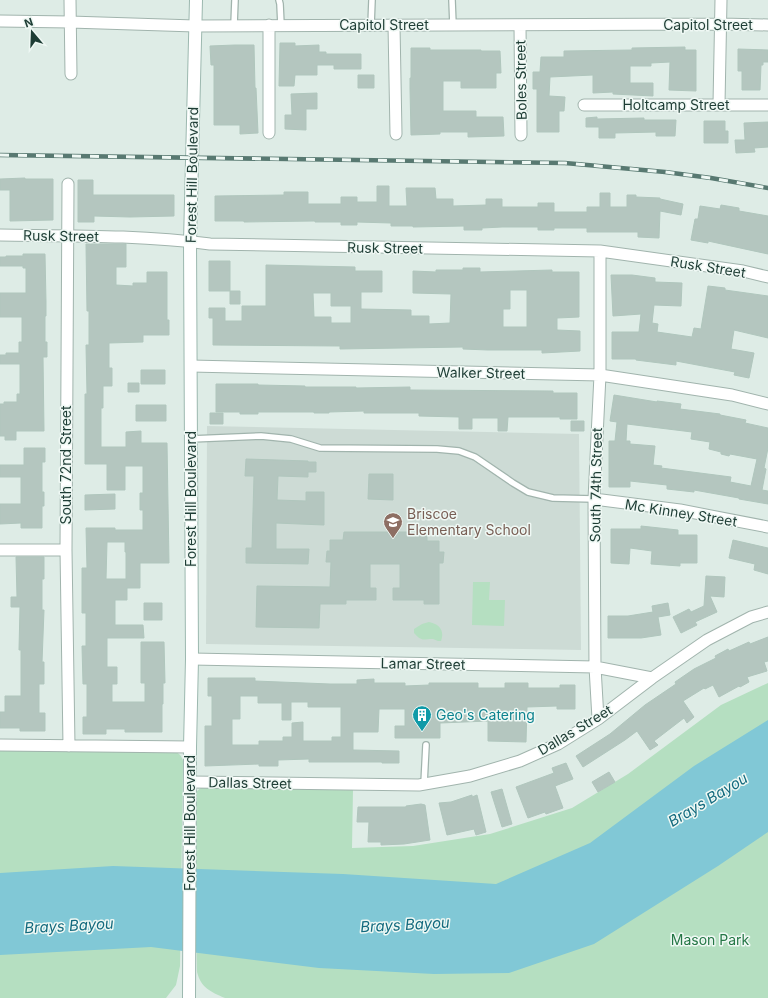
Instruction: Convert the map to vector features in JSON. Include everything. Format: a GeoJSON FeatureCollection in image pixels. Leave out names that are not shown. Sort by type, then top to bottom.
{"type":"FeatureCollection","features":[{"type":"Feature","properties":{"kind":"street"},"geometry":{"type":"LineString","coordinates":[[70,0],[71,74]]}},
{"type":"Feature","properties":{"kind":"street","name":"Forest Hill Boulevard"},"geometry":{"type":"LineString","coordinates":[[189,998],[190,747],[192,659],[190,242],[196,0]]}},
{"type":"Feature","properties":{"kind":"street"},"geometry":{"type":"LineString","coordinates":[[719,104],[721,0]]}},
{"type":"Feature","properties":{"kind":"street","name":"Capitol Street"},"geometry":{"type":"LineString","coordinates":[[0,22],[70,22],[195,26],[371,24],[768,25]]}},
{"type":"Feature","properties":{"kind":"street"},"geometry":{"type":"LineString","coordinates":[[269,133],[275,25]]}},
{"type":"Feature","properties":{"kind":"street"},"geometry":{"type":"LineString","coordinates":[[394,25],[396,134]]}},
{"type":"Feature","properties":{"kind":"street","name":"Boles Street"},"geometry":{"type":"LineString","coordinates":[[520,25],[521,136]]}},
{"type":"Feature","properties":{"kind":"street","name":"Holtcamp Street"},"geometry":{"type":"LineString","coordinates":[[584,106],[719,104],[768,105]]}},
{"type":"Feature","properties":{"kind":"street","name":"South 72nd Street"},"geometry":{"type":"LineString","coordinates":[[68,184],[66,550],[69,746]]}},
{"type":"Feature","properties":{"kind":"street","name":"Rusk Street"},"geometry":{"type":"LineString","coordinates":[[0,235],[68,236],[210,244],[600,252],[743,271],[768,277]]}},
{"type":"Feature","properties":{"kind":"street","name":"South 74th Street"},"geometry":{"type":"LineString","coordinates":[[598,719],[595,667],[594,499],[600,376],[600,252]]}},
{"type":"Feature","properties":{"kind":"street","name":"Walker Street"},"geometry":{"type":"LineString","coordinates":[[191,366],[600,376],[732,395],[768,404]]}},
{"type":"Feature","properties":{"kind":"street","name":"Mc Kinney Street"},"geometry":{"type":"LineString","coordinates":[[594,499],[680,510],[768,527]]}},
{"type":"Feature","properties":{"kind":"street"},"geometry":{"type":"LineString","coordinates":[[0,550],[66,550]]}},
{"type":"Feature","properties":{"kind":"street","name":"Dallas Street"},"geometry":{"type":"LineString","coordinates":[[190,782],[424,784],[470,776],[520,761],[558,744],[598,719],[652,678],[707,640],[751,617],[768,612]]}},
{"type":"Feature","properties":{"kind":"street","name":"Lamar Street"},"geometry":{"type":"LineString","coordinates":[[192,659],[595,667],[652,678]]}},
{"type":"Feature","properties":{"kind":"street"},"geometry":{"type":"LineString","coordinates":[[0,745],[190,747]]}},
{"type":"Feature","properties":{"kind":"lane"},"geometry":{"type":"LineString","coordinates":[[234,25],[235,0]]}},
{"type":"Feature","properties":{"kind":"lane"},"geometry":{"type":"LineString","coordinates":[[275,25],[280,4],[278,0]]}},
{"type":"Feature","properties":{"kind":"lane"},"geometry":{"type":"LineString","coordinates":[[371,24],[372,0]]}},
{"type":"Feature","properties":{"kind":"lane"},"geometry":{"type":"LineString","coordinates":[[452,0],[453,25]]}},
{"type":"Feature","properties":{"kind":"lane"},"geometry":{"type":"LineString","coordinates":[[191,439],[261,436],[291,439],[320,448],[438,449],[459,451],[476,457],[512,483],[528,492],[553,498],[594,499]]}},
{"type":"Feature","properties":{"kind":"lane"},"geometry":{"type":"LineString","coordinates":[[424,784],[426,745]]}},
{"type":"Feature","properties":{"kind":"shaded area","name":"Briscoe Elementary School"},"geometry":{"type":"Polygon","coordinates":[[[207,426],[579,434],[581,650],[206,644],[207,426]]]}},
{"type":"Feature","properties":{"kind":"green space"},"geometry":{"type":"Polygon","coordinates":[[[473,582],[490,582],[489,600],[505,600],[504,626],[472,625],[473,582]]]}},
{"type":"Feature","properties":{"kind":"green space"},"geometry":{"type":"Polygon","coordinates":[[[429,622],[436,624],[442,631],[441,641],[421,639],[414,633],[414,629],[429,622]]]}},
{"type":"Feature","properties":{"kind":"green space","name":"Mason Park"},"geometry":{"type":"Polygon","coordinates":[[[768,683],[768,998],[225,998],[207,989],[201,982],[197,972],[194,797],[196,792],[202,787],[353,789],[352,848],[413,846],[490,834],[572,808],[628,774],[721,705],[768,683]]]}},
{"type":"Feature","properties":{"kind":"green space"},"geometry":{"type":"Polygon","coordinates":[[[0,751],[170,751],[180,755],[183,761],[180,966],[176,985],[166,998],[0,998],[0,751]]]}},
{"type":"Feature","properties":{"kind":"water","name":"Brays Bayou"},"geometry":{"type":"Polygon","coordinates":[[[768,720],[768,832],[718,866],[594,944],[509,973],[434,974],[319,968],[151,947],[0,955],[0,873],[113,866],[343,874],[496,884],[590,843],[694,766],[768,720]]]}},
{"type":"Feature","properties":{"kind":"building"},"geometry":{"type":"Polygon","coordinates":[[[280,43],[295,43],[295,46],[319,45],[319,52],[326,52],[326,54],[361,54],[361,69],[334,69],[334,65],[317,65],[317,75],[295,75],[294,86],[279,86],[280,43]]]}},
{"type":"Feature","properties":{"kind":"building"},"geometry":{"type":"Polygon","coordinates":[[[254,45],[258,133],[240,134],[240,125],[214,125],[214,65],[211,65],[210,46],[254,45]]]}},
{"type":"Feature","properties":{"kind":"building"},"geometry":{"type":"Polygon","coordinates":[[[685,47],[685,50],[696,50],[696,91],[669,90],[670,62],[651,63],[651,66],[630,66],[630,83],[653,83],[653,96],[613,94],[613,92],[593,93],[593,75],[550,77],[549,96],[565,97],[564,111],[559,111],[559,132],[537,132],[537,89],[533,89],[533,72],[540,72],[541,57],[564,57],[564,51],[632,50],[632,48],[685,47]]]}},
{"type":"Feature","properties":{"kind":"building"},"geometry":{"type":"Polygon","coordinates":[[[411,48],[430,48],[430,50],[500,51],[501,73],[496,73],[496,88],[461,88],[461,81],[443,81],[443,111],[476,111],[476,117],[503,117],[504,136],[468,137],[468,132],[440,132],[440,134],[411,135],[411,48]]]}},
{"type":"Feature","properties":{"kind":"building"},"geometry":{"type":"Polygon","coordinates":[[[738,49],[768,50],[768,62],[763,62],[763,65],[761,65],[760,90],[742,90],[742,71],[738,71],[738,49]]]}},
{"type":"Feature","properties":{"kind":"building"},"geometry":{"type":"Polygon","coordinates":[[[358,75],[374,75],[374,88],[358,88],[358,75]]]}},
{"type":"Feature","properties":{"kind":"building"},"geometry":{"type":"Polygon","coordinates":[[[317,93],[317,109],[306,109],[306,130],[285,129],[285,115],[292,115],[291,94],[317,93]]]}},
{"type":"Feature","properties":{"kind":"building"},"geometry":{"type":"Polygon","coordinates":[[[597,117],[597,119],[644,118],[644,120],[676,120],[675,136],[656,136],[656,132],[615,133],[615,138],[599,138],[599,127],[586,127],[586,118],[597,117]]]}},
{"type":"Feature","properties":{"kind":"building"},"geometry":{"type":"Polygon","coordinates":[[[704,121],[725,121],[725,131],[728,131],[728,143],[704,143],[704,121]]]}},
{"type":"Feature","properties":{"kind":"building"},"geometry":{"type":"Polygon","coordinates":[[[768,122],[768,147],[754,148],[755,152],[736,153],[735,140],[745,140],[744,123],[768,122]]]}},
{"type":"Feature","properties":{"kind":"building"},"geometry":{"type":"Polygon","coordinates":[[[0,179],[53,179],[53,220],[10,221],[10,190],[0,190],[0,179]]]}},
{"type":"Feature","properties":{"kind":"building"},"geometry":{"type":"Polygon","coordinates":[[[78,180],[93,180],[93,195],[174,195],[174,216],[94,216],[94,222],[78,222],[78,180]]]}},
{"type":"Feature","properties":{"kind":"building"},"geometry":{"type":"Polygon","coordinates":[[[377,186],[389,186],[389,206],[407,206],[406,188],[435,188],[436,199],[453,199],[453,206],[486,205],[486,199],[502,199],[502,207],[538,207],[538,203],[554,203],[554,212],[587,212],[587,207],[600,207],[600,193],[610,193],[610,207],[627,207],[627,195],[660,198],[683,204],[681,215],[660,211],[659,238],[638,237],[638,232],[587,232],[587,228],[554,228],[554,230],[538,230],[538,227],[502,227],[482,228],[482,230],[464,230],[464,226],[413,227],[391,226],[391,223],[357,222],[357,225],[341,225],[341,222],[315,221],[215,221],[215,196],[284,195],[284,192],[308,192],[308,204],[341,204],[341,197],[357,197],[357,202],[377,202],[377,186]]]}},
{"type":"Feature","properties":{"kind":"building"},"geometry":{"type":"Polygon","coordinates":[[[721,205],[739,208],[739,211],[768,216],[768,254],[708,241],[708,243],[691,240],[695,219],[698,219],[700,206],[720,209],[721,205]]]}},
{"type":"Feature","properties":{"kind":"building"},"geometry":{"type":"Polygon","coordinates":[[[86,244],[126,244],[126,267],[116,267],[116,285],[133,286],[133,283],[147,283],[147,272],[167,272],[167,320],[169,320],[169,335],[143,335],[143,342],[109,343],[109,368],[112,368],[112,386],[103,386],[103,408],[101,408],[101,447],[126,447],[126,432],[141,431],[141,443],[167,443],[169,563],[140,563],[140,588],[127,588],[127,600],[115,600],[115,625],[143,625],[144,638],[107,638],[107,667],[117,667],[117,684],[112,684],[112,702],[145,702],[145,683],[141,683],[141,642],[164,642],[165,683],[163,683],[162,732],[125,732],[125,729],[106,729],[106,734],[83,734],[83,717],[87,717],[87,684],[83,684],[82,646],[86,646],[86,613],[82,613],[82,568],[87,568],[86,528],[143,530],[143,510],[140,510],[140,493],[143,493],[143,466],[125,466],[125,490],[107,490],[107,464],[85,464],[85,394],[87,394],[86,345],[89,345],[89,311],[87,311],[86,244]],[[107,542],[106,579],[126,579],[125,542],[107,542]]]}},
{"type":"Feature","properties":{"kind":"building"},"geometry":{"type":"Polygon","coordinates":[[[23,254],[45,254],[45,342],[47,342],[47,357],[43,357],[44,431],[16,431],[16,440],[5,440],[5,436],[0,436],[0,404],[4,404],[4,402],[17,402],[17,394],[20,394],[20,364],[0,364],[0,355],[6,355],[6,353],[19,353],[19,342],[22,342],[22,317],[0,317],[0,293],[26,293],[26,268],[23,268],[23,266],[0,266],[0,257],[23,256],[23,254]]]}},
{"type":"Feature","properties":{"kind":"building"},"geometry":{"type":"Polygon","coordinates":[[[209,261],[230,261],[230,291],[209,291],[209,261]]]}},
{"type":"Feature","properties":{"kind":"building"},"geometry":{"type":"Polygon","coordinates":[[[266,265],[355,267],[355,271],[382,271],[382,292],[361,292],[361,309],[411,310],[411,316],[429,316],[429,324],[450,323],[451,294],[413,293],[413,271],[436,272],[436,270],[463,270],[463,268],[480,268],[480,272],[552,270],[552,272],[579,272],[579,317],[557,318],[557,330],[580,331],[580,351],[542,353],[542,350],[488,350],[463,349],[463,347],[340,349],[340,346],[213,345],[213,318],[209,318],[209,308],[225,308],[225,321],[242,321],[242,306],[266,306],[266,265]],[[510,290],[510,309],[503,309],[503,327],[527,327],[527,290],[510,290]],[[313,293],[314,317],[331,317],[331,323],[351,323],[351,306],[331,306],[331,293],[313,293]]]}},
{"type":"Feature","properties":{"kind":"building"},"geometry":{"type":"Polygon","coordinates":[[[611,275],[632,275],[655,278],[655,282],[682,283],[681,306],[654,305],[652,323],[658,324],[657,332],[692,337],[694,328],[701,329],[708,286],[768,296],[768,338],[734,330],[731,349],[754,353],[749,378],[734,375],[735,372],[676,361],[676,365],[636,359],[612,359],[612,332],[639,332],[641,314],[613,316],[611,275]]]}},
{"type":"Feature","properties":{"kind":"building"},"geometry":{"type":"Polygon","coordinates":[[[230,291],[240,291],[240,304],[230,304],[230,291]]]}},
{"type":"Feature","properties":{"kind":"building"},"geometry":{"type":"Polygon","coordinates":[[[141,370],[165,370],[165,384],[141,384],[141,370]]]}},
{"type":"Feature","properties":{"kind":"building"},"geometry":{"type":"Polygon","coordinates":[[[128,383],[139,383],[139,392],[128,392],[128,383]]]}},
{"type":"Feature","properties":{"kind":"building"},"geometry":{"type":"Polygon","coordinates":[[[216,384],[356,388],[410,387],[410,390],[553,391],[553,393],[577,393],[577,419],[560,419],[560,417],[508,417],[507,431],[498,431],[498,418],[472,418],[472,429],[459,429],[459,417],[419,416],[419,413],[364,413],[364,411],[329,413],[258,412],[258,414],[240,414],[240,412],[216,412],[216,384]]]}},
{"type":"Feature","properties":{"kind":"building"},"geometry":{"type":"Polygon","coordinates":[[[614,395],[657,402],[681,404],[680,409],[720,414],[746,420],[745,423],[768,428],[768,448],[764,468],[766,469],[762,490],[768,491],[768,504],[694,490],[694,492],[667,489],[667,485],[630,481],[630,487],[609,487],[609,441],[615,441],[617,422],[610,421],[614,395]],[[627,424],[626,441],[630,441],[630,444],[655,446],[653,465],[662,466],[661,468],[731,477],[730,482],[751,486],[757,459],[730,454],[729,456],[721,454],[721,452],[709,449],[710,442],[691,439],[692,432],[627,424]]]}},
{"type":"Feature","properties":{"kind":"building"},"geometry":{"type":"Polygon","coordinates":[[[136,405],[166,405],[166,421],[136,421],[136,405]]]}},
{"type":"Feature","properties":{"kind":"building"},"geometry":{"type":"Polygon","coordinates":[[[210,413],[223,413],[223,424],[210,424],[210,413]]]}},
{"type":"Feature","properties":{"kind":"building"},"geometry":{"type":"Polygon","coordinates":[[[571,421],[584,421],[584,431],[571,431],[571,421]]]}},
{"type":"Feature","properties":{"kind":"building"},"geometry":{"type":"Polygon","coordinates":[[[24,448],[45,448],[45,462],[42,462],[42,492],[44,492],[44,506],[42,506],[42,528],[21,528],[21,523],[0,524],[0,504],[21,504],[21,477],[0,477],[0,465],[24,465],[24,448]]]}},
{"type":"Feature","properties":{"kind":"building"},"geometry":{"type":"Polygon","coordinates":[[[246,459],[316,462],[316,472],[308,472],[308,477],[278,476],[277,500],[306,501],[306,492],[324,492],[324,525],[276,523],[276,549],[309,549],[308,564],[246,563],[246,548],[252,548],[254,476],[245,476],[246,459]]]}},
{"type":"Feature","properties":{"kind":"building"},"geometry":{"type":"Polygon","coordinates":[[[369,474],[393,474],[393,500],[368,499],[369,474]]]}},
{"type":"Feature","properties":{"kind":"building"},"geometry":{"type":"Polygon","coordinates":[[[115,494],[115,509],[85,510],[85,495],[115,494]]]}},
{"type":"Feature","properties":{"kind":"building"},"geometry":{"type":"Polygon","coordinates":[[[641,526],[678,530],[678,535],[697,535],[697,563],[680,563],[680,566],[651,564],[652,551],[630,548],[629,564],[611,563],[611,529],[641,529],[641,526]]]}},
{"type":"Feature","properties":{"kind":"building"},"geometry":{"type":"Polygon","coordinates":[[[344,532],[427,532],[427,541],[439,541],[439,552],[444,552],[443,563],[439,563],[439,604],[424,604],[424,600],[393,600],[393,588],[400,588],[400,564],[370,564],[370,588],[376,588],[376,600],[346,600],[346,604],[320,604],[319,628],[256,627],[257,586],[330,587],[331,562],[326,562],[327,551],[330,551],[330,540],[343,540],[344,532]]]}},
{"type":"Feature","properties":{"kind":"building"},"geometry":{"type":"Polygon","coordinates":[[[733,540],[768,548],[768,574],[754,570],[755,564],[729,558],[733,540]]]}},
{"type":"Feature","properties":{"kind":"building"},"geometry":{"type":"Polygon","coordinates":[[[16,557],[44,557],[44,579],[42,579],[42,610],[44,610],[42,662],[44,662],[44,684],[39,684],[39,713],[45,713],[45,731],[20,731],[20,728],[0,728],[0,712],[5,712],[5,696],[21,696],[21,650],[19,650],[20,607],[11,607],[11,597],[17,597],[16,557]]]}},
{"type":"Feature","properties":{"kind":"building"},"geometry":{"type":"Polygon","coordinates":[[[706,576],[725,577],[724,597],[710,596],[717,612],[695,622],[697,625],[681,633],[673,617],[689,609],[691,612],[704,606],[706,576]]]}},
{"type":"Feature","properties":{"kind":"building"},"geometry":{"type":"Polygon","coordinates":[[[144,603],[162,603],[162,620],[144,620],[144,603]]]}},
{"type":"Feature","properties":{"kind":"building"},"geometry":{"type":"Polygon","coordinates":[[[668,603],[670,615],[658,617],[661,635],[641,638],[608,638],[608,616],[628,616],[653,612],[652,606],[668,603]]]}},
{"type":"Feature","properties":{"kind":"building"},"geometry":{"type":"Polygon","coordinates":[[[768,637],[768,661],[764,662],[767,671],[747,677],[749,682],[719,697],[713,685],[705,689],[704,688],[683,701],[694,717],[687,723],[684,718],[654,741],[658,745],[650,750],[637,731],[583,767],[576,756],[610,734],[645,705],[676,684],[675,682],[694,669],[716,658],[715,656],[728,649],[729,651],[749,642],[750,644],[768,637]]]}},
{"type":"Feature","properties":{"kind":"building"},"geometry":{"type":"Polygon","coordinates":[[[208,678],[255,678],[255,681],[330,684],[357,684],[357,680],[374,679],[374,683],[405,683],[405,686],[429,685],[429,683],[478,683],[478,688],[505,688],[505,683],[528,683],[528,688],[560,688],[560,685],[575,685],[575,709],[557,709],[557,706],[527,707],[526,742],[488,741],[488,721],[440,723],[440,738],[395,738],[395,726],[405,726],[405,709],[379,709],[378,732],[353,732],[353,750],[399,751],[399,763],[309,762],[309,759],[278,760],[278,766],[259,766],[259,764],[205,766],[205,726],[212,726],[212,696],[208,696],[208,678]],[[240,696],[240,719],[232,719],[232,745],[259,745],[259,741],[283,741],[283,737],[292,737],[292,723],[303,722],[303,741],[332,741],[332,737],[341,737],[341,707],[308,707],[308,702],[291,702],[291,720],[282,720],[282,703],[258,703],[258,696],[240,696]]]}},
{"type":"Feature","properties":{"kind":"building"},"geometry":{"type":"Polygon","coordinates":[[[566,763],[573,779],[555,786],[563,808],[528,818],[516,787],[554,773],[552,768],[566,763]]]}},
{"type":"Feature","properties":{"kind":"building"},"geometry":{"type":"Polygon","coordinates":[[[609,772],[615,782],[598,792],[592,782],[609,772]]]}},
{"type":"Feature","properties":{"kind":"building"},"geometry":{"type":"Polygon","coordinates":[[[502,789],[512,824],[502,827],[491,792],[502,789]]]}},
{"type":"Feature","properties":{"kind":"building"},"geometry":{"type":"Polygon","coordinates":[[[472,795],[472,797],[477,795],[486,832],[476,835],[474,829],[447,835],[439,803],[451,802],[472,795]]]}},
{"type":"Feature","properties":{"kind":"building"},"geometry":{"type":"Polygon","coordinates":[[[421,804],[425,805],[430,840],[404,844],[381,845],[381,842],[368,842],[369,822],[357,822],[358,807],[406,807],[421,804]]]}},
{"type":"Feature","properties":{"kind":"railway"},"geometry":{"type":"LineString","coordinates":[[0,155],[565,163],[665,172],[768,188]]}},
{"type":"Feature","properties":{"kind":"place","name":"Briscoe Elementary School"},"geometry":{"type":"Point","coordinates":[393,539]}},
{"type":"Feature","properties":{"kind":"place","name":"Geo's Catering"},"geometry":{"type":"Point","coordinates":[422,732]}}]}
